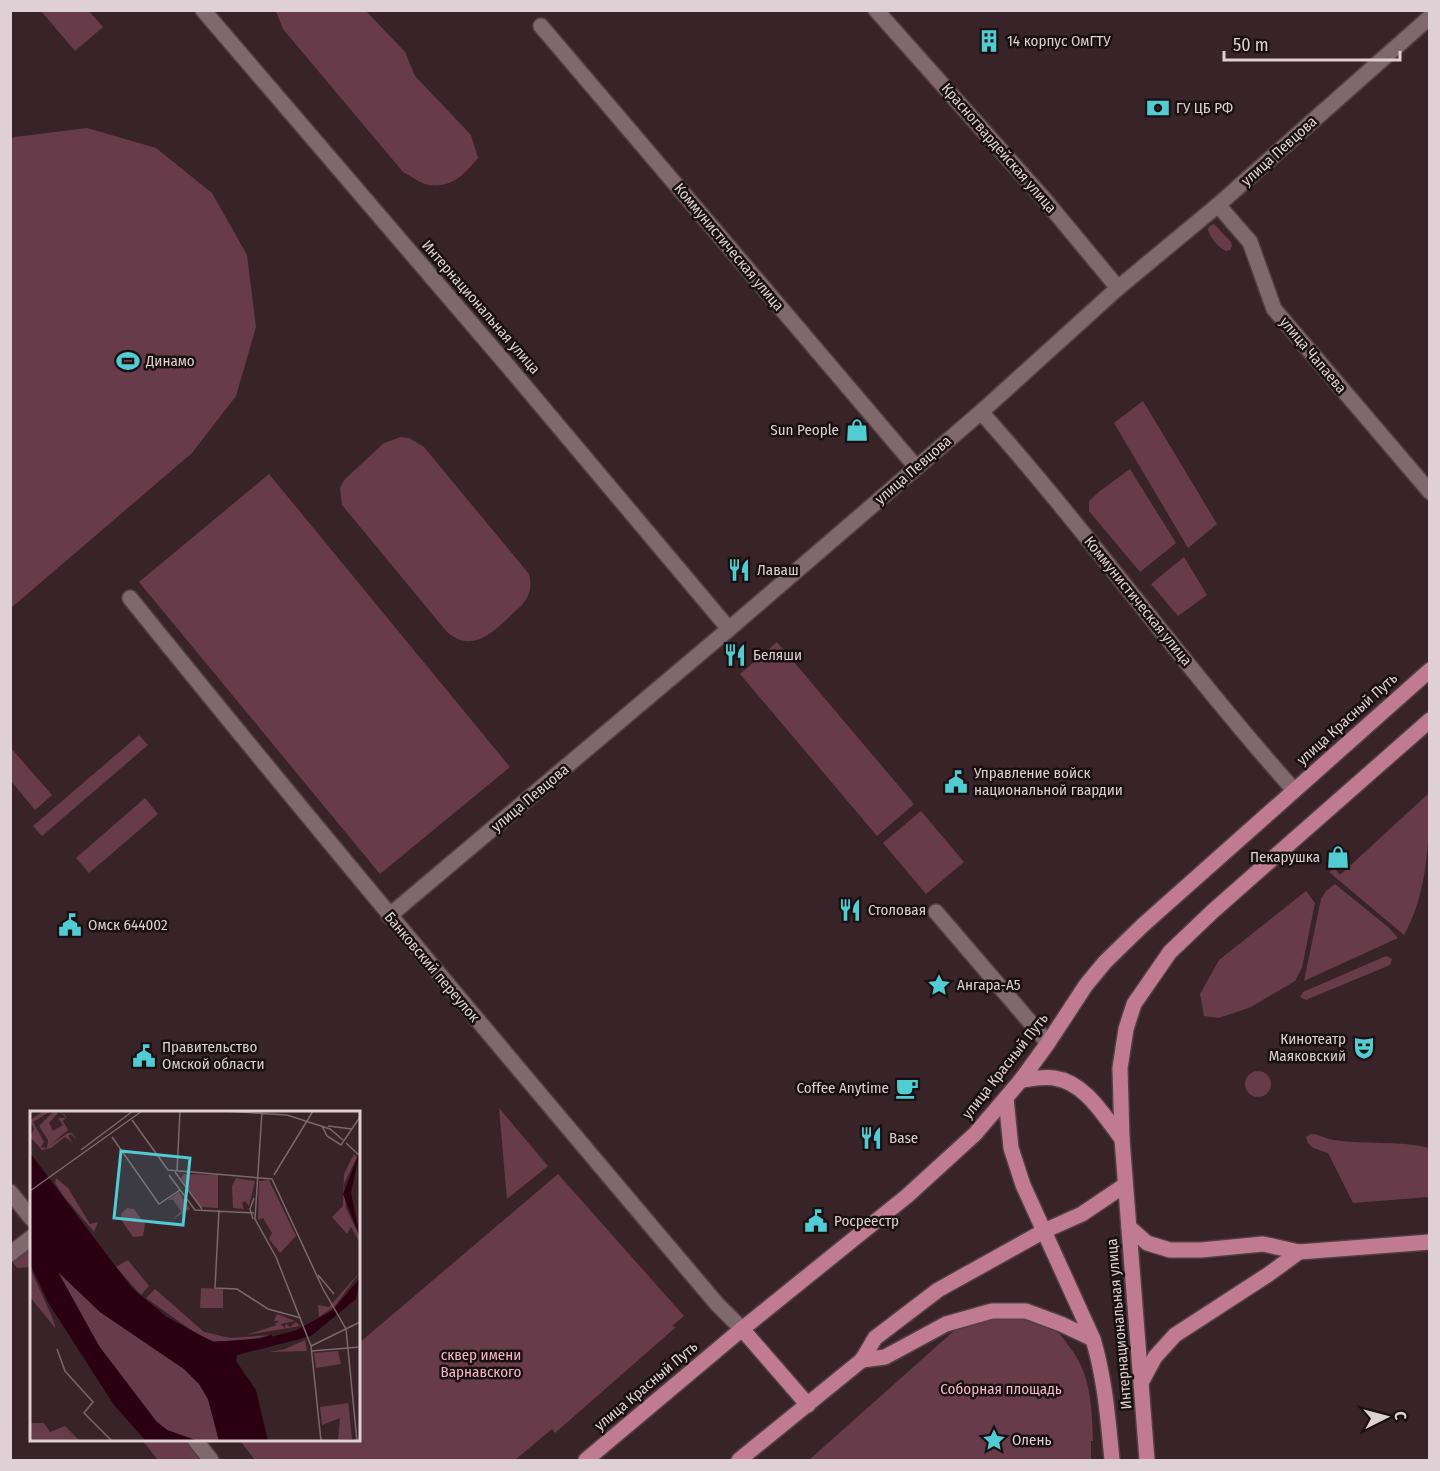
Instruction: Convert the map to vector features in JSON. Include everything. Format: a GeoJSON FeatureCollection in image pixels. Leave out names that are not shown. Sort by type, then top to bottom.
{"type":"FeatureCollection","features":[{"type":"Feature","properties":{"kind":"main road","name":"улица Красный Путь"},"geometry":{"type":"LineString","coordinates":[[586,1461],[742,1329],[907,1196],[975,1134],[1021,1080],[1086,984],[1105,962],[1143,925],[1430,670]]}},
{"type":"Feature","properties":{"kind":"main road"},"geometry":{"type":"LineString","coordinates":[[739,1461],[862,1360],[875,1338],[938,1290],[1044,1231],[1082,1214],[1125,1185],[1120,1068],[1126,1029],[1134,1004],[1149,981],[1170,952],[1214,911],[1430,720]]}},
{"type":"Feature","properties":{"kind":"main road"},"geometry":{"type":"LineString","coordinates":[[1021,1080],[1054,1078],[1072,1084],[1089,1097],[1122,1139]]}},
{"type":"Feature","properties":{"kind":"main road"},"geometry":{"type":"LineString","coordinates":[[1006,1098],[1011,1148],[1023,1185],[1044,1231]]}},
{"type":"Feature","properties":{"kind":"main road","name":"Интернациональная улица"},"geometry":{"type":"LineString","coordinates":[[1125,1185],[1147,1461]]}},
{"type":"Feature","properties":{"kind":"main road"},"geometry":{"type":"LineString","coordinates":[[1130,1227],[1147,1243],[1170,1250],[1201,1250],[1263,1244],[1299,1252],[1430,1242]]}},
{"type":"Feature","properties":{"kind":"main road","name":"Интернациональная улица"},"geometry":{"type":"LineString","coordinates":[[1044,1231],[1093,1339],[1105,1389],[1112,1461]]}},
{"type":"Feature","properties":{"kind":"main road"},"geometry":{"type":"LineString","coordinates":[[1142,1381],[1155,1357],[1176,1335],[1299,1252]]}},
{"type":"Feature","properties":{"kind":"main road"},"geometry":{"type":"LineString","coordinates":[[862,1360],[885,1357],[945,1324],[992,1311],[1026,1311],[1093,1339]]}},
{"type":"Feature","properties":{"kind":"main road"},"geometry":{"type":"LineString","coordinates":[[742,1329],[808,1405]]}},
{"type":"Feature","properties":{"kind":"street","name":"Интернациональная улица"},"geometry":{"type":"LineString","coordinates":[[203,10],[500,356],[729,629]]}},
{"type":"Feature","properties":{"kind":"street","name":"Красногвардейская улица"},"geometry":{"type":"LineString","coordinates":[[876,10],[1045,200],[1118,288]]}},
{"type":"Feature","properties":{"kind":"street","name":"улица Певцова"},"geometry":{"type":"LineString","coordinates":[[389,916],[729,629],[981,412],[1118,288],[1218,205],[1430,17]]}},
{"type":"Feature","properties":{"kind":"street","name":"Коммунистическая улица"},"geometry":{"type":"LineString","coordinates":[[541,26],[916,467]]}},
{"type":"Feature","properties":{"kind":"street","name":"улица Чапаева"},"geometry":{"type":"LineString","coordinates":[[1218,205],[1250,242],[1274,309],[1430,492]]}},
{"type":"Feature","properties":{"kind":"street","name":"Коммунистическая улица"},"geometry":{"type":"LineString","coordinates":[[981,412],[1132,591],[1259,750],[1294,790]]}},
{"type":"Feature","properties":{"kind":"street","name":"Банковский переулок"},"geometry":{"type":"LineString","coordinates":[[130,598],[389,916],[717,1304],[742,1329]]}},
{"type":"Feature","properties":{"kind":"street"},"geometry":{"type":"LineString","coordinates":[[936,912],[1048,1043]]}},
{"type":"Feature","properties":{"kind":"street"},"geometry":{"type":"LineString","coordinates":[[10,1192],[30,1217]]}},
{"type":"Feature","properties":{"kind":"street"},"geometry":{"type":"LineString","coordinates":[[10,1254],[30,1239]]}},
{"type":"Feature","properties":{"kind":"street"},"geometry":{"type":"LineString","coordinates":[[196,1441],[211,1461]]}},
{"type":"Feature","properties":{"kind":"green space"},"geometry":{"type":"Polygon","coordinates":[[[41,11],[89,11],[103,27],[75,51],[41,11]]]}},
{"type":"Feature","properties":{"kind":"green space"},"geometry":{"type":"Polygon","coordinates":[[[276,11],[366,11],[405,52],[415,76],[471,135],[478,158],[457,179],[445,184],[419,182],[403,172],[283,29],[276,11]]]}},
{"type":"Feature","properties":{"kind":"green space","name":"Динамо"},"geometry":{"type":"Polygon","coordinates":[[[87,128],[156,148],[212,193],[247,255],[256,327],[236,396],[192,453],[11,608],[11,139],[87,128]]]}},
{"type":"Feature","properties":{"kind":"green space"},"geometry":{"type":"Polygon","coordinates":[[[1214,224],[1231,242],[1230,250],[1223,250],[1211,236],[1209,226],[1214,224]]]}},
{"type":"Feature","properties":{"kind":"green space"},"geometry":{"type":"Polygon","coordinates":[[[1143,401],[1217,524],[1188,548],[1114,423],[1143,401]]]}},
{"type":"Feature","properties":{"kind":"green space"},"geometry":{"type":"Polygon","coordinates":[[[401,437],[409,438],[424,447],[529,574],[530,591],[524,602],[487,636],[468,641],[458,639],[447,632],[342,505],[340,488],[344,480],[384,443],[401,437]]]}},
{"type":"Feature","properties":{"kind":"green space"},"geometry":{"type":"Polygon","coordinates":[[[1130,469],[1176,543],[1140,572],[1089,511],[1089,501],[1130,469]]]}},
{"type":"Feature","properties":{"kind":"green space"},"geometry":{"type":"Polygon","coordinates":[[[269,474],[510,767],[380,874],[139,582],[269,474]]]}},
{"type":"Feature","properties":{"kind":"green space"},"geometry":{"type":"Polygon","coordinates":[[[1184,557],[1207,595],[1178,616],[1151,584],[1184,557]]]}},
{"type":"Feature","properties":{"kind":"green space"},"geometry":{"type":"Polygon","coordinates":[[[777,642],[914,804],[877,836],[740,674],[777,642]]]}},
{"type":"Feature","properties":{"kind":"green space"},"geometry":{"type":"Polygon","coordinates":[[[139,735],[148,745],[42,836],[33,826],[139,735]]]}},
{"type":"Feature","properties":{"kind":"green space"},"geometry":{"type":"Polygon","coordinates":[[[10,747],[52,795],[35,810],[11,781],[10,747]]]}},
{"type":"Feature","properties":{"kind":"green space"},"geometry":{"type":"Polygon","coordinates":[[[1429,793],[1426,866],[1418,902],[1404,935],[1329,872],[1334,868],[1340,875],[1429,793]]]}},
{"type":"Feature","properties":{"kind":"green space"},"geometry":{"type":"Polygon","coordinates":[[[145,798],[158,814],[89,873],[76,858],[145,798]]]}},
{"type":"Feature","properties":{"kind":"green space"},"geometry":{"type":"Polygon","coordinates":[[[921,811],[964,862],[926,894],[883,843],[921,811]]]}},
{"type":"Feature","properties":{"kind":"green space"},"geometry":{"type":"Polygon","coordinates":[[[1335,884],[1388,927],[1398,938],[1304,981],[1321,899],[1326,891],[1335,884]]]}},
{"type":"Feature","properties":{"kind":"green space"},"geometry":{"type":"Polygon","coordinates":[[[1306,891],[1315,903],[1302,968],[1295,981],[1251,1007],[1218,1018],[1204,1016],[1200,994],[1219,960],[1306,891]]]}},
{"type":"Feature","properties":{"kind":"green space"},"geometry":{"type":"Polygon","coordinates":[[[1386,956],[1392,959],[1390,965],[1306,1000],[1300,997],[1303,992],[1386,956]]]}},
{"type":"Feature","properties":{"kind":"green space"},"geometry":{"type":"Polygon","coordinates":[[[1258,1071],[1268,1074],[1271,1084],[1268,1094],[1258,1097],[1248,1094],[1245,1084],[1248,1074],[1258,1071]]]}},
{"type":"Feature","properties":{"kind":"green space"},"geometry":{"type":"Polygon","coordinates":[[[499,1108],[548,1166],[507,1199],[499,1108]]]}},
{"type":"Feature","properties":{"kind":"green space"},"geometry":{"type":"Polygon","coordinates":[[[1311,1134],[1346,1141],[1405,1144],[1429,1148],[1429,1197],[1353,1203],[1328,1153],[1314,1148],[1307,1141],[1306,1137],[1311,1134]]]}},
{"type":"Feature","properties":{"kind":"green space","name":"сквер имени Варнавского"},"geometry":{"type":"Polygon","coordinates":[[[558,1174],[684,1316],[672,1326],[676,1327],[555,1433],[552,1429],[515,1460],[255,1460],[241,1442],[360,1441],[360,1342],[558,1174]]]}},
{"type":"Feature","properties":{"kind":"green space"},"geometry":{"type":"Polygon","coordinates":[[[30,1241],[30,1267],[17,1268],[11,1260],[30,1241]]]}},
{"type":"Feature","properties":{"kind":"green space","name":"Соборная площадь"},"geometry":{"type":"Polygon","coordinates":[[[1003,1317],[1034,1322],[1052,1328],[1076,1355],[1086,1378],[1091,1403],[1093,1441],[1091,1441],[1091,1460],[809,1460],[956,1329],[988,1318],[1003,1317]]]}},
{"type":"Feature","properties":{"kind":"green space"},"geometry":{"type":"Polygon","coordinates":[[[143,1441],[190,1441],[203,1460],[158,1460],[143,1441]]]}},
{"type":"Feature","properties":{"kind":"place","name":"14 корпус ОмГТУ"},"geometry":{"type":"Point","coordinates":[989,41]}},
{"type":"Feature","properties":{"kind":"place","name":"ГУ ЦБ РФ"},"geometry":{"type":"Point","coordinates":[1158,108]}},
{"type":"Feature","properties":{"kind":"place","name":"Динамо"},"geometry":{"type":"Point","coordinates":[128,361]}},
{"type":"Feature","properties":{"kind":"place","name":"Sun People"},"geometry":{"type":"Point","coordinates":[857,430]}},
{"type":"Feature","properties":{"kind":"place","name":"Лаваш"},"geometry":{"type":"Point","coordinates":[739,570]}},
{"type":"Feature","properties":{"kind":"place","name":"Беляши"},"geometry":{"type":"Point","coordinates":[735,655]}},
{"type":"Feature","properties":{"kind":"place","name":"Управление войск национальной гвардии"},"geometry":{"type":"Point","coordinates":[956,782]}},
{"type":"Feature","properties":{"kind":"place","name":"Пекарушка"},"geometry":{"type":"Point","coordinates":[1338,857]}},
{"type":"Feature","properties":{"kind":"place","name":"Столовая"},"geometry":{"type":"Point","coordinates":[850,910]}},
{"type":"Feature","properties":{"kind":"place","name":"Омск 644002"},"geometry":{"type":"Point","coordinates":[70,925]}},
{"type":"Feature","properties":{"kind":"place","name":"Ангара-А5"},"geometry":{"type":"Point","coordinates":[939,985]}},
{"type":"Feature","properties":{"kind":"place","name":"Кинотеатр Маяковский"},"geometry":{"type":"Point","coordinates":[1364,1048]}},
{"type":"Feature","properties":{"kind":"place","name":"Правительство Омской области"},"geometry":{"type":"Point","coordinates":[144,1056]}},
{"type":"Feature","properties":{"kind":"place","name":"Coffee Anytime"},"geometry":{"type":"Point","coordinates":[907,1088]}},
{"type":"Feature","properties":{"kind":"place","name":"Base"},"geometry":{"type":"Point","coordinates":[871,1138]}},
{"type":"Feature","properties":{"kind":"place","name":"Росреестр"},"geometry":{"type":"Point","coordinates":[816,1221]}},
{"type":"Feature","properties":{"kind":"place","name":"Олень"},"geometry":{"type":"Point","coordinates":[994,1440]}}]}
